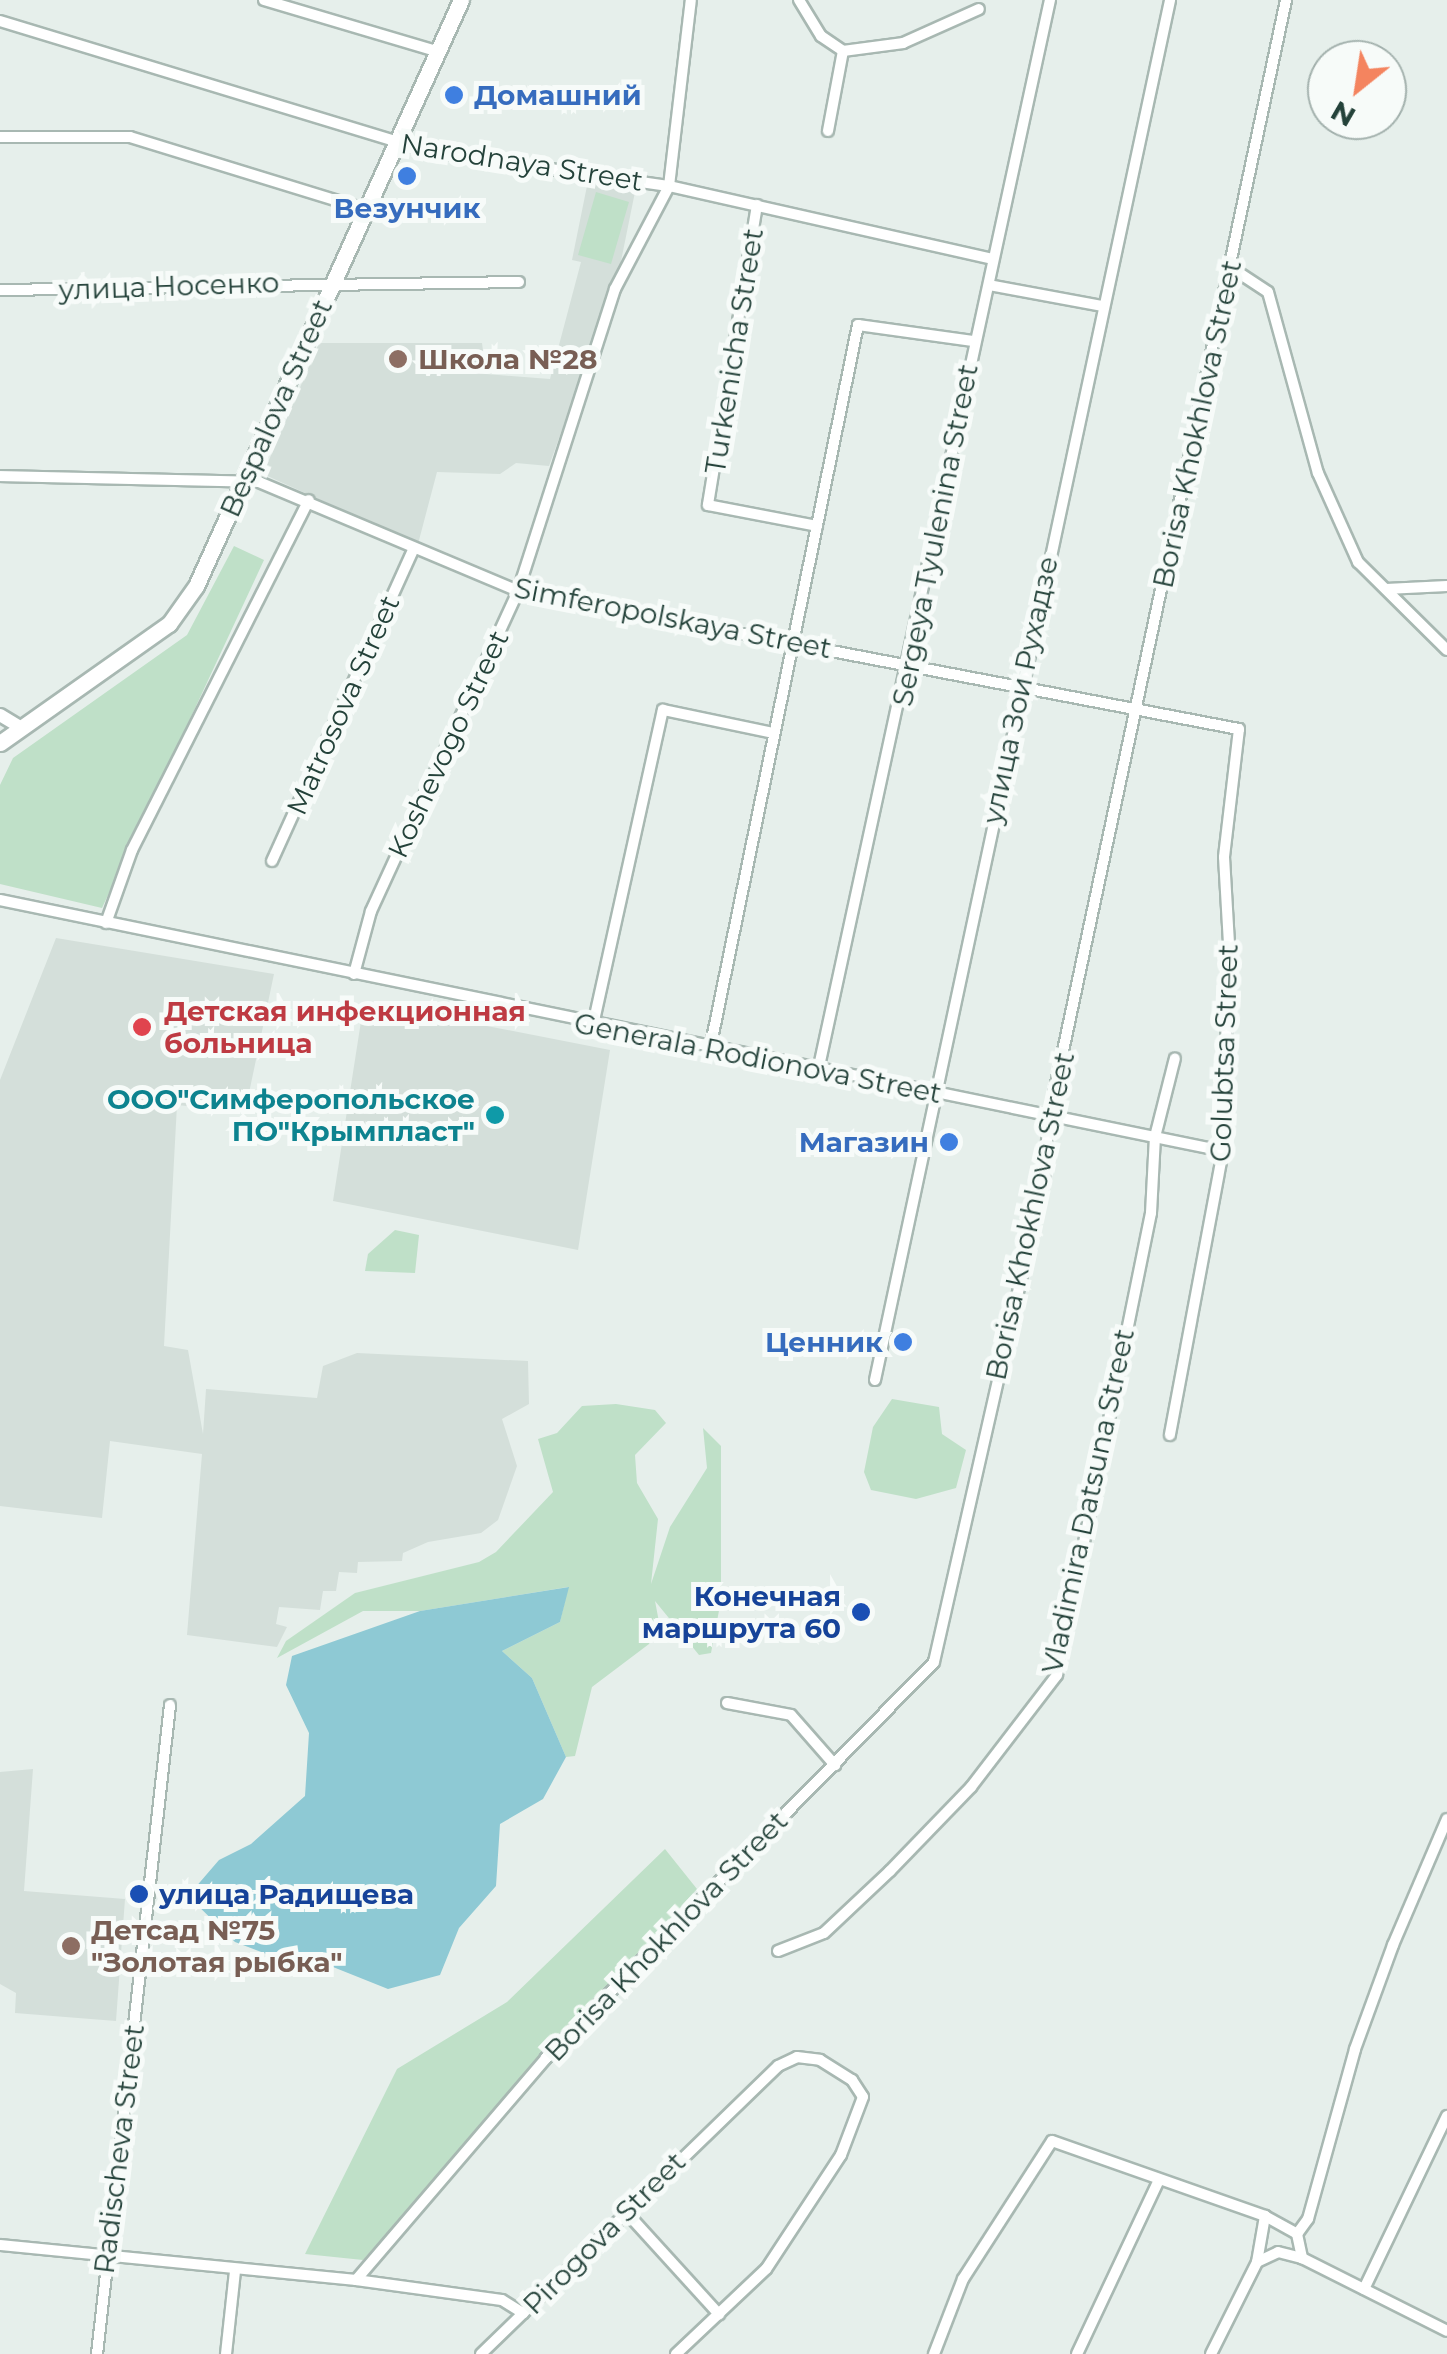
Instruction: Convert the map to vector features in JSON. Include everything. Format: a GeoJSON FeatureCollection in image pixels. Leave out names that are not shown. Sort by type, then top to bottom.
{"type":"FeatureCollection","features":[{"type":"Feature","properties":{"kind":"main road","name":"Bespalova Street"},"geometry":{"type":"LineString","coordinates":[[0,744],[169,624],[196,586],[393,142],[461,0]]}},
{"type":"Feature","properties":{"kind":"street"},"geometry":{"type":"LineString","coordinates":[[264,0],[436,51]]}},
{"type":"Feature","properties":{"kind":"street","name":"Koshevogo Street"},"geometry":{"type":"LineString","coordinates":[[354,974],[371,910],[518,591],[615,289],[669,186],[690,0]]}},
{"type":"Feature","properties":{"kind":"street"},"geometry":{"type":"LineString","coordinates":[[798,0],[821,36],[843,51],[903,44],[979,9]]}},
{"type":"Feature","properties":{"kind":"street","name":"Sergeya Tyulenina Street"},"geometry":{"type":"LineString","coordinates":[[818,1071],[911,664],[973,341],[1050,0]]}},
{"type":"Feature","properties":{"kind":"street","name":"улица Зои Рухадзе"},"geometry":{"type":"LineString","coordinates":[[875,1380],[1170,0]]}},
{"type":"Feature","properties":{"kind":"street","name":"Borisa Khokhlova Street"},"geometry":{"type":"LineString","coordinates":[[356,2280],[546,2058],[772,1820],[834,1765],[934,1662],[1044,1176],[1049,1118],[1286,0]]}},
{"type":"Feature","properties":{"kind":"street","name":"Narodnaya Street"},"geometry":{"type":"LineString","coordinates":[[0,21],[393,142],[669,186],[993,259]]}},
{"type":"Feature","properties":{"kind":"street"},"geometry":{"type":"LineString","coordinates":[[828,131],[843,51]]}},
{"type":"Feature","properties":{"kind":"street"},"geometry":{"type":"LineString","coordinates":[[0,137],[130,137],[364,209]]}},
{"type":"Feature","properties":{"kind":"street","name":"Turkenicha Street"},"geometry":{"type":"LineString","coordinates":[[756,206],[708,504],[818,526]]}},
{"type":"Feature","properties":{"kind":"street"},"geometry":{"type":"LineString","coordinates":[[1230,267],[1268,292],[1327,498],[1358,562],[1447,650]]}},
{"type":"Feature","properties":{"kind":"street","name":"улица Носенко"},"geometry":{"type":"LineString","coordinates":[[0,290],[332,281],[519,282]]}},
{"type":"Feature","properties":{"kind":"street"},"geometry":{"type":"LineString","coordinates":[[988,285],[1102,306]]}},
{"type":"Feature","properties":{"kind":"street"},"geometry":{"type":"LineString","coordinates":[[710,1050],[858,325],[973,341]]}},
{"type":"Feature","properties":{"kind":"street","name":"Simferopolskaya Street"},"geometry":{"type":"LineString","coordinates":[[0,476],[259,482],[518,591],[1239,728]]}},
{"type":"Feature","properties":{"kind":"street"},"geometry":{"type":"LineString","coordinates":[[106,923],[132,850],[309,500]]}},
{"type":"Feature","properties":{"kind":"street","name":"Matrosova Street"},"geometry":{"type":"LineString","coordinates":[[272,861],[413,550]]}},
{"type":"Feature","properties":{"kind":"street"},"geometry":{"type":"LineString","coordinates":[[1386,588],[1447,586]]}},
{"type":"Feature","properties":{"kind":"street"},"geometry":{"type":"LineString","coordinates":[[593,1025],[663,710],[773,733]]}},
{"type":"Feature","properties":{"kind":"street"},"geometry":{"type":"LineString","coordinates":[[0,714],[22,728]]}},
{"type":"Feature","properties":{"kind":"street","name":"Golubtsa Street"},"geometry":{"type":"LineString","coordinates":[[1170,1435],[1224,1151],[1229,944],[1224,858],[1239,728]]}},
{"type":"Feature","properties":{"kind":"street","name":"Generala Rodionova Street"},"geometry":{"type":"LineString","coordinates":[[0,900],[710,1050],[1224,1151]]}},
{"type":"Feature","properties":{"kind":"street","name":"Vladimira Datsuna Street"},"geometry":{"type":"LineString","coordinates":[[778,1951],[824,1932],[890,1871],[971,1786],[1057,1675],[1150,1213],[1154,1137],[1175,1058]]}},
{"type":"Feature","properties":{"kind":"street"},"geometry":{"type":"LineString","coordinates":[[727,1702],[791,1715],[834,1765]]}},
{"type":"Feature","properties":{"kind":"street","name":"Radischeva Street"},"geometry":{"type":"LineString","coordinates":[[97,2354],[170,1705]]}},
{"type":"Feature","properties":{"kind":"street"},"geometry":{"type":"LineString","coordinates":[[1302,2258],[1297,2234],[1308,2219],[1393,1945],[1447,1819]]}},
{"type":"Feature","properties":{"kind":"street","name":"Pirogova Street"},"geometry":{"type":"LineString","coordinates":[[481,2354],[627,2214],[727,2111],[797,2057],[820,2060],[852,2080],[863,2097],[827,2180],[766,2269],[719,2314]]}},
{"type":"Feature","properties":{"kind":"street"},"geometry":{"type":"LineString","coordinates":[[1364,2289],[1447,2116]]}},
{"type":"Feature","properties":{"kind":"street"},"geometry":{"type":"LineString","coordinates":[[934,2354],[963,2278],[1052,2141],[1264,2216],[1297,2234]]}},
{"type":"Feature","properties":{"kind":"street"},"geometry":{"type":"LineString","coordinates":[[1077,2354],[1159,2180]]}},
{"type":"Feature","properties":{"kind":"street"},"geometry":{"type":"LineString","coordinates":[[627,2214],[719,2314],[676,2354]]}},
{"type":"Feature","properties":{"kind":"street"},"geometry":{"type":"LineString","coordinates":[[1211,2354],[1257,2262],[1264,2216]]}},
{"type":"Feature","properties":{"kind":"street"},"geometry":{"type":"LineString","coordinates":[[0,2245],[356,2280],[502,2300],[523,2313]]}},
{"type":"Feature","properties":{"kind":"street"},"geometry":{"type":"LineString","coordinates":[[1257,2262],[1278,2252],[1302,2258],[1447,2331]]}},
{"type":"Feature","properties":{"kind":"street"},"geometry":{"type":"LineString","coordinates":[[226,2354],[235,2271]]}},
{"type":"Feature","properties":{"kind":"shaded area","name":"Школа №28"},"geometry":{"type":"Polygon","coordinates":[[[588,181],[636,187],[619,271],[549,466],[516,463],[500,474],[437,472],[418,544],[263,474],[319,343],[482,343],[486,374],[550,379],[581,262],[572,260],[588,181]]]}},
{"type":"Feature","properties":{"kind":"shaded area"},"geometry":{"type":"Polygon","coordinates":[[[56,938],[274,974],[245,1112],[177,1105],[164,1346],[188,1350],[203,1434],[206,1389],[317,1398],[323,1366],[357,1353],[528,1361],[529,1404],[502,1419],[517,1466],[498,1520],[481,1533],[428,1542],[403,1553],[402,1561],[358,1562],[357,1573],[339,1572],[336,1591],[323,1591],[320,1610],[279,1607],[276,1624],[287,1627],[277,1647],[187,1635],[202,1454],[110,1441],[102,1518],[0,1506],[0,1080],[56,938]]]}},
{"type":"Feature","properties":{"kind":"shaded area"},"geometry":{"type":"Polygon","coordinates":[[[364,1002],[610,1050],[578,1250],[333,1201],[364,1002]]]}},
{"type":"Feature","properties":{"kind":"shaded area","name":"Детсад №75 \"Золотая рыбка\""},"geometry":{"type":"Polygon","coordinates":[[[33,1769],[24,1891],[125,1899],[116,2021],[15,2013],[16,1993],[0,1984],[0,1772],[33,1769]]]}},
{"type":"Feature","properties":{"kind":"green space"},"geometry":{"type":"Polygon","coordinates":[[[596,192],[629,202],[611,264],[578,255],[596,192]]]}},
{"type":"Feature","properties":{"kind":"green space"},"geometry":{"type":"Polygon","coordinates":[[[234,546],[264,560],[102,908],[0,884],[0,785],[13,758],[187,635],[234,546]]]}},
{"type":"Feature","properties":{"kind":"green space"},"geometry":{"type":"Polygon","coordinates":[[[395,1230],[419,1235],[415,1273],[365,1271],[368,1254],[395,1230]]]}},
{"type":"Feature","properties":{"kind":"green space"},"geometry":{"type":"Polygon","coordinates":[[[892,1399],[939,1407],[942,1434],[966,1450],[956,1488],[916,1499],[871,1490],[864,1472],[873,1427],[892,1399]]]}},
{"type":"Feature","properties":{"kind":"green space"},"geometry":{"type":"Polygon","coordinates":[[[616,1404],[655,1410],[666,1423],[635,1455],[637,1483],[658,1519],[651,1584],[670,1527],[707,1468],[703,1428],[721,1446],[721,1600],[711,1653],[699,1655],[655,1601],[659,1622],[649,1644],[592,1687],[575,1756],[566,1757],[532,1678],[502,1651],[560,1622],[568,1587],[420,1611],[363,1611],[277,1658],[286,1641],[355,1593],[479,1562],[496,1552],[553,1492],[538,1439],[557,1433],[582,1406],[616,1404]]]}},
{"type":"Feature","properties":{"kind":"green space"},"geometry":{"type":"Polygon","coordinates":[[[665,1849],[697,1889],[363,2260],[305,2254],[397,2069],[507,2002],[665,1849]]]}},
{"type":"Feature","properties":{"kind":"water"},"geometry":{"type":"Polygon","coordinates":[[[569,1587],[560,1622],[502,1651],[532,1678],[566,1757],[543,1799],[500,1824],[496,1886],[459,1928],[440,1975],[388,1989],[328,1965],[282,1960],[235,1942],[188,1896],[219,1860],[251,1844],[305,1796],[309,1733],[286,1685],[292,1656],[420,1611],[569,1587]]]}},
{"type":"Feature","properties":{"kind":"place","name":"Домашний"},"geometry":{"type":"Point","coordinates":[454,95]}},
{"type":"Feature","properties":{"kind":"place","name":"Везунчик"},"geometry":{"type":"Point","coordinates":[407,176]}},
{"type":"Feature","properties":{"kind":"place","name":"Школа №28"},"geometry":{"type":"Point","coordinates":[398,359]}},
{"type":"Feature","properties":{"kind":"place","name":"Детская инфекционная больница"},"geometry":{"type":"Point","coordinates":[142,1027]}},
{"type":"Feature","properties":{"kind":"place","name":"ООО\"Симферопольское ПО\"Крымпласт\""},"geometry":{"type":"Point","coordinates":[495,1115]}},
{"type":"Feature","properties":{"kind":"place","name":"Магазин"},"geometry":{"type":"Point","coordinates":[949,1142]}},
{"type":"Feature","properties":{"kind":"place","name":"Ценник"},"geometry":{"type":"Point","coordinates":[903,1342]}},
{"type":"Feature","properties":{"kind":"place","name":"Конечная маршрута 60"},"geometry":{"type":"Point","coordinates":[861,1612]}},
{"type":"Feature","properties":{"kind":"place","name":"улица Радищева"},"geometry":{"type":"Point","coordinates":[139,1894]}},
{"type":"Feature","properties":{"kind":"place","name":"Детсад №75 \"Золотая рыбка\""},"geometry":{"type":"Point","coordinates":[71,1946]}}]}
